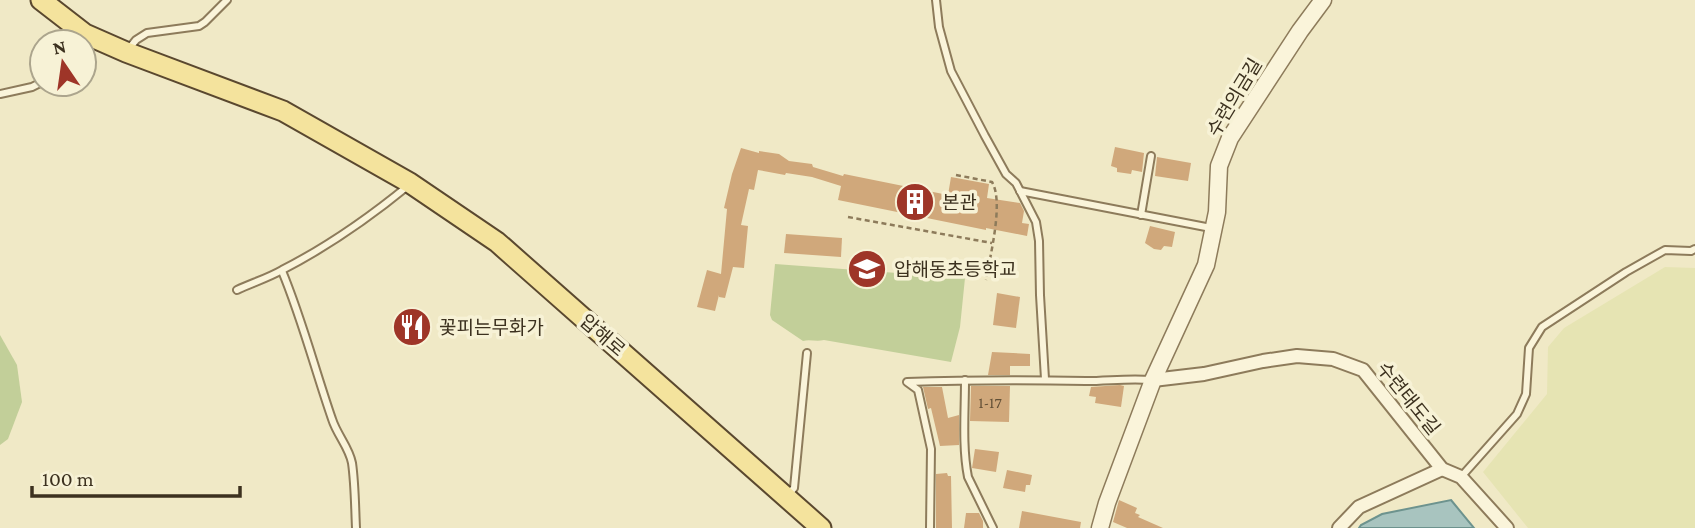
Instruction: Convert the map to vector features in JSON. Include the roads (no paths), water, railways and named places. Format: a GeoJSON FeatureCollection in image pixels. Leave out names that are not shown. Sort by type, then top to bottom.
{"type":"FeatureCollection","features":[{"type":"Feature","properties":{"kind":"main road","name":"압해로"},"geometry":{"type":"LineString","coordinates":[[41,0],[70,28]]}},
{"type":"Feature","properties":{"kind":"main road","name":"압해로"},"geometry":{"type":"LineString","coordinates":[[98,43],[283,111],[410,183],[497,242],[821,528]]}},
{"type":"Feature","properties":{"kind":"street","name":"수련의금길"},"geometry":{"type":"LineString","coordinates":[[1100,528],[1153,380],[1206,265],[1217,212],[1219,166],[1230,138],[1323,0]]}},
{"type":"Feature","properties":{"kind":"street","name":"수련태도길"},"geometry":{"type":"LineString","coordinates":[[1153,380],[1204,374],[1297,356],[1333,359],[1363,370],[1441,469],[1461,477],[1507,528]]}},
{"type":"Feature","properties":{"kind":"street"},"geometry":{"type":"LineString","coordinates":[[1339,528],[1359,507],[1441,469]]}},
{"type":"Feature","properties":{"kind":"lane"},"geometry":{"type":"LineString","coordinates":[[126,52],[146,33],[199,26],[227,0]]}},
{"type":"Feature","properties":{"kind":"lane"},"geometry":{"type":"LineString","coordinates":[[936,0],[939,27],[951,71],[1006,174],[1016,183],[1036,222],[1045,379]]}},
{"type":"Feature","properties":{"kind":"lane"},"geometry":{"type":"LineString","coordinates":[[0,94],[28,89]]}},
{"type":"Feature","properties":{"kind":"lane"},"geometry":{"type":"LineString","coordinates":[[1142,215],[1151,156]]}},
{"type":"Feature","properties":{"kind":"lane"},"geometry":{"type":"LineString","coordinates":[[237,290],[282,271],[338,237],[410,183]]}},
{"type":"Feature","properties":{"kind":"lane"},"geometry":{"type":"LineString","coordinates":[[1020,191],[1214,229]]}},
{"type":"Feature","properties":{"kind":"lane"},"geometry":{"type":"LineString","coordinates":[[1461,477],[1517,415],[1526,394],[1529,348],[1542,327],[1665,250],[1690,251],[1695,248]]}},
{"type":"Feature","properties":{"kind":"lane"},"geometry":{"type":"LineString","coordinates":[[282,271],[296,303],[335,428],[348,449],[352,464],[356,528]]}},
{"type":"Feature","properties":{"kind":"lane"},"geometry":{"type":"LineString","coordinates":[[787,497],[794,488],[807,353]]}},
{"type":"Feature","properties":{"kind":"lane"},"geometry":{"type":"LineString","coordinates":[[930,528],[931,449],[918,390],[907,382],[1045,379],[1090,381],[1133,378],[1153,380]]}},
{"type":"Feature","properties":{"kind":"lane"},"geometry":{"type":"LineString","coordinates":[[965,380],[966,469],[993,528]]}},
{"type":"Feature","properties":{"kind":"water"},"geometry":{"type":"Polygon","coordinates":[[[1451,500],[1474,528],[1359,528],[1382,514],[1451,500]]]}},
{"type":"Feature","properties":{"kind":"place","name":"본관"},"geometry":{"type":"Point","coordinates":[915,202]}},
{"type":"Feature","properties":{"kind":"place","name":"압해동초등학교"},"geometry":{"type":"Point","coordinates":[867,269]}},
{"type":"Feature","properties":{"kind":"place","name":"꽃피는무화가"},"geometry":{"type":"Point","coordinates":[412,327]}}]}
